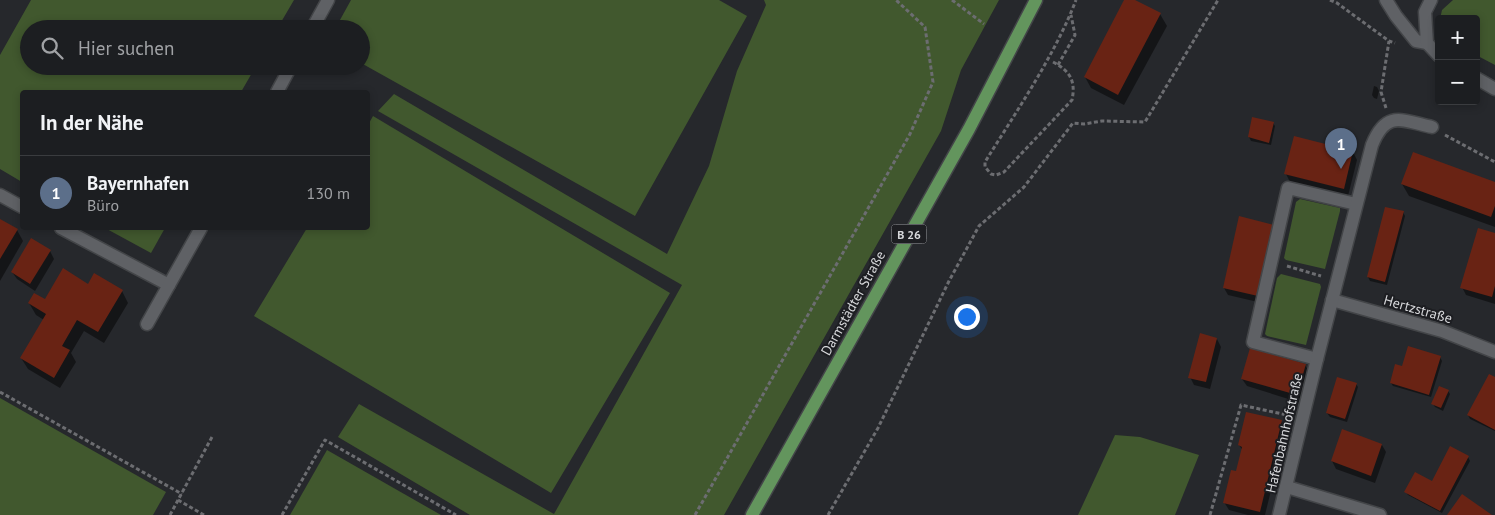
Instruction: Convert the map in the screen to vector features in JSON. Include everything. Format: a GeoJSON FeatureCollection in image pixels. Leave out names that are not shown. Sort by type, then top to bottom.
{"type":"FeatureCollection","features":[{"type":"Feature","properties":{"kind":"main road","name":"Darmstädter Straße"},"geometry":{"type":"LineString","coordinates":[[752,515],[969,129],[1036,0]]}},
{"type":"Feature","properties":{"kind":"street"},"geometry":{"type":"LineString","coordinates":[[317,20],[328,0]]}},
{"type":"Feature","properties":{"kind":"street"},"geometry":{"type":"LineString","coordinates":[[1386,0],[1396,16],[1416,40],[1427,43],[1435,52]]}},
{"type":"Feature","properties":{"kind":"street"},"geometry":{"type":"LineString","coordinates":[[1427,43],[1425,12],[1431,0]]}},
{"type":"Feature","properties":{"kind":"street"},"geometry":{"type":"LineString","coordinates":[[278,90],[286,75]]}},
{"type":"Feature","properties":{"kind":"street"},"geometry":{"type":"LineString","coordinates":[[1480,80],[1495,89]]}},
{"type":"Feature","properties":{"kind":"street","name":"Hafenbahnhofstraße"},"geometry":{"type":"LineString","coordinates":[[1280,515],[1317,359],[1372,145],[1378,131],[1390,120],[1402,120],[1432,127]]}},
{"type":"Feature","properties":{"kind":"street","name":"Hafenbahnhofstraße"},"geometry":{"type":"LineString","coordinates":[[1317,359],[1253,342],[1288,188],[1356,204]]}},
{"type":"Feature","properties":{"kind":"street"},"geometry":{"type":"LineString","coordinates":[[0,195],[20,206]]}},
{"type":"Feature","properties":{"kind":"street"},"geometry":{"type":"LineString","coordinates":[[66,230],[169,284]]}},
{"type":"Feature","properties":{"kind":"street"},"geometry":{"type":"LineString","coordinates":[[147,324],[200,230]]}},
{"type":"Feature","properties":{"kind":"street","name":"Hertzstraße"},"geometry":{"type":"LineString","coordinates":[[1332,300],[1442,331],[1495,352]]}},
{"type":"Feature","properties":{"kind":"street"},"geometry":{"type":"LineString","coordinates":[[1287,487],[1380,515]]}},
{"type":"Feature","properties":{"kind":"path"},"geometry":{"type":"LineString","coordinates":[[695,515],[910,134],[933,82],[925,27],[896,0]]}},
{"type":"Feature","properties":{"kind":"path"},"geometry":{"type":"LineString","coordinates":[[952,0],[984,24]]}},
{"type":"Feature","properties":{"kind":"path"},"geometry":{"type":"LineString","coordinates":[[1053,62],[1069,72],[1073,80],[1072,100],[1004,172],[996,175],[991,174],[985,167],[986,162],[1040,72],[1076,0]]}},
{"type":"Feature","properties":{"kind":"path"},"geometry":{"type":"LineString","coordinates":[[828,515],[878,428],[949,281],[979,226],[1024,187],[1073,123],[1084,124],[1102,121],[1145,122],[1218,0]]}},
{"type":"Feature","properties":{"kind":"path"},"geometry":{"type":"LineString","coordinates":[[1330,0],[1337,3],[1389,41],[1399,44]]}},
{"type":"Feature","properties":{"kind":"path"},"geometry":{"type":"LineString","coordinates":[[1058,65],[1075,35],[1070,15]]}},
{"type":"Feature","properties":{"kind":"path"},"geometry":{"type":"LineString","coordinates":[[1382,92],[1389,41]]}},
{"type":"Feature","properties":{"kind":"path"},"geometry":{"type":"LineString","coordinates":[[1432,127],[1495,162]]}},
{"type":"Feature","properties":{"kind":"path"},"geometry":{"type":"LineString","coordinates":[[1272,261],[1337,280]]}},
{"type":"Feature","properties":{"kind":"path"},"geometry":{"type":"LineString","coordinates":[[0,392],[182,494]]}},
{"type":"Feature","properties":{"kind":"path"},"geometry":{"type":"LineString","coordinates":[[1211,515],[1241,405],[1287,415],[1291,413],[1304,416]]}},
{"type":"Feature","properties":{"kind":"path"},"geometry":{"type":"LineString","coordinates":[[170,515],[212,437]]}},
{"type":"Feature","properties":{"kind":"path"},"geometry":{"type":"LineString","coordinates":[[282,515],[325,440],[456,515]]}},
{"type":"Feature","properties":{"kind":"path"},"geometry":{"type":"LineString","coordinates":[[178,500],[204,515]]}},
{"type":"Feature","properties":{"kind":"green space"},"geometry":{"type":"Polygon","coordinates":[[[31,0],[294,0],[282,20],[20,20],[20,75],[251,75],[242,90],[20,90],[20,181],[0,169],[0,55],[31,0]]]}},
{"type":"Feature","properties":{"kind":"green space"},"geometry":{"type":"Polygon","coordinates":[[[351,0],[719,0],[747,16],[635,216],[370,68],[370,20],[340,20],[351,0]]]}},
{"type":"Feature","properties":{"kind":"green space"},"geometry":{"type":"Polygon","coordinates":[[[764,0],[999,0],[961,70],[941,131],[724,515],[470,515],[338,437],[359,404],[554,514],[682,285],[378,111],[394,94],[667,254],[709,166],[737,71],[766,5],[764,0]]]}},
{"type":"Feature","properties":{"kind":"green space"},"geometry":{"type":"Polygon","coordinates":[[[1453,0],[1495,0],[1495,65],[1480,57],[1480,15],[1441,15],[1442,10],[1453,0]]]}},
{"type":"Feature","properties":{"kind":"green space"},"geometry":{"type":"Polygon","coordinates":[[[373,116],[670,293],[551,493],[254,316],[306,230],[370,230],[370,121],[373,116]]]}},
{"type":"Feature","properties":{"kind":"green space"},"geometry":{"type":"Polygon","coordinates":[[[1300,199],[1340,208],[1325,269],[1284,258],[1296,202],[1300,199]]]}},
{"type":"Feature","properties":{"kind":"green space"},"geometry":{"type":"Polygon","coordinates":[[[109,230],[164,230],[151,253],[109,230]]]}},
{"type":"Feature","properties":{"kind":"green space"},"geometry":{"type":"Polygon","coordinates":[[[1281,274],[1320,284],[1321,287],[1306,345],[1265,334],[1277,278],[1281,274]]]}},
{"type":"Feature","properties":{"kind":"green space"},"geometry":{"type":"Polygon","coordinates":[[[0,398],[166,492],[153,515],[0,515],[0,398]]]}},
{"type":"Feature","properties":{"kind":"green space"},"geometry":{"type":"Polygon","coordinates":[[[1115,435],[1140,437],[1199,455],[1175,515],[1078,515],[1115,435]]]}},
{"type":"Feature","properties":{"kind":"green space"},"geometry":{"type":"Polygon","coordinates":[[[327,450],[441,515],[290,515],[327,450]]]}},
{"type":"Feature","properties":{"kind":"building"},"geometry":{"type":"Polygon","coordinates":[[[1124,0],[1135,0],[1161,13],[1118,95],[1084,77],[1124,0]]]}},
{"type":"Feature","properties":{"kind":"building"},"geometry":{"type":"Polygon","coordinates":[[[1252,117],[1274,122],[1269,143],[1248,137],[1252,117]]]}},
{"type":"Feature","properties":{"kind":"building"},"geometry":{"type":"Polygon","coordinates":[[[1294,136],[1353,151],[1344,189],[1284,174],[1294,136]]]}},
{"type":"Feature","properties":{"kind":"building"},"geometry":{"type":"Polygon","coordinates":[[[1413,152],[1495,182],[1495,206],[1491,217],[1401,184],[1413,152]]]}},
{"type":"Feature","properties":{"kind":"building"},"geometry":{"type":"Polygon","coordinates":[[[1385,207],[1404,211],[1385,282],[1367,277],[1385,207]]]}},
{"type":"Feature","properties":{"kind":"building"},"geometry":{"type":"Polygon","coordinates":[[[1239,216],[1274,225],[1258,296],[1223,288],[1239,216]]]}},
{"type":"Feature","properties":{"kind":"building"},"geometry":{"type":"Polygon","coordinates":[[[0,219],[18,229],[0,259],[0,219]]]}},
{"type":"Feature","properties":{"kind":"building"},"geometry":{"type":"Polygon","coordinates":[[[1478,228],[1495,233],[1495,286],[1492,297],[1460,288],[1478,228]]]}},
{"type":"Feature","properties":{"kind":"building"},"geometry":{"type":"Polygon","coordinates":[[[31,238],[51,250],[30,284],[11,272],[31,238]]]}},
{"type":"Feature","properties":{"kind":"building"},"geometry":{"type":"Polygon","coordinates":[[[63,268],[88,284],[94,273],[123,290],[98,332],[77,320],[62,346],[70,350],[54,378],[20,358],[46,314],[28,303],[34,293],[45,299],[63,268]]]}},
{"type":"Feature","properties":{"kind":"building"},"geometry":{"type":"Polygon","coordinates":[[[1200,333],[1217,338],[1206,382],[1188,378],[1200,333]]]}},
{"type":"Feature","properties":{"kind":"building"},"geometry":{"type":"Polygon","coordinates":[[[1408,346],[1441,356],[1429,395],[1390,383],[1395,364],[1402,366],[1408,346]]]}},
{"type":"Feature","properties":{"kind":"building"},"geometry":{"type":"Polygon","coordinates":[[[1250,348],[1306,364],[1297,395],[1241,379],[1250,348]]]}},
{"type":"Feature","properties":{"kind":"building"},"geometry":{"type":"Polygon","coordinates":[[[1489,374],[1495,377],[1495,430],[1467,415],[1489,374]]]}},
{"type":"Feature","properties":{"kind":"building"},"geometry":{"type":"Polygon","coordinates":[[[1337,377],[1357,383],[1345,419],[1326,413],[1337,377]]]}},
{"type":"Feature","properties":{"kind":"building"},"geometry":{"type":"Polygon","coordinates":[[[1439,386],[1449,390],[1441,408],[1431,404],[1439,386]]]}},
{"type":"Feature","properties":{"kind":"building"},"geometry":{"type":"Polygon","coordinates":[[[1246,412],[1282,420],[1260,512],[1223,503],[1231,470],[1236,471],[1242,447],[1238,445],[1246,412]]]}},
{"type":"Feature","properties":{"kind":"building"},"geometry":{"type":"Polygon","coordinates":[[[1342,429],[1382,444],[1371,476],[1331,461],[1342,429]]]}},
{"type":"Feature","properties":{"kind":"building"},"geometry":{"type":"Polygon","coordinates":[[[1450,446],[1469,456],[1440,511],[1404,492],[1415,472],[1432,481],[1450,446]]]}},
{"type":"Feature","properties":{"kind":"building"},"geometry":{"type":"Polygon","coordinates":[[[1462,494],[1492,515],[1447,515],[1462,494]]]}},
{"type":"Feature","properties":{"kind":"place","name":"Bayernhafen"},"geometry":{"type":"Point","coordinates":[1341,169]}}]}
